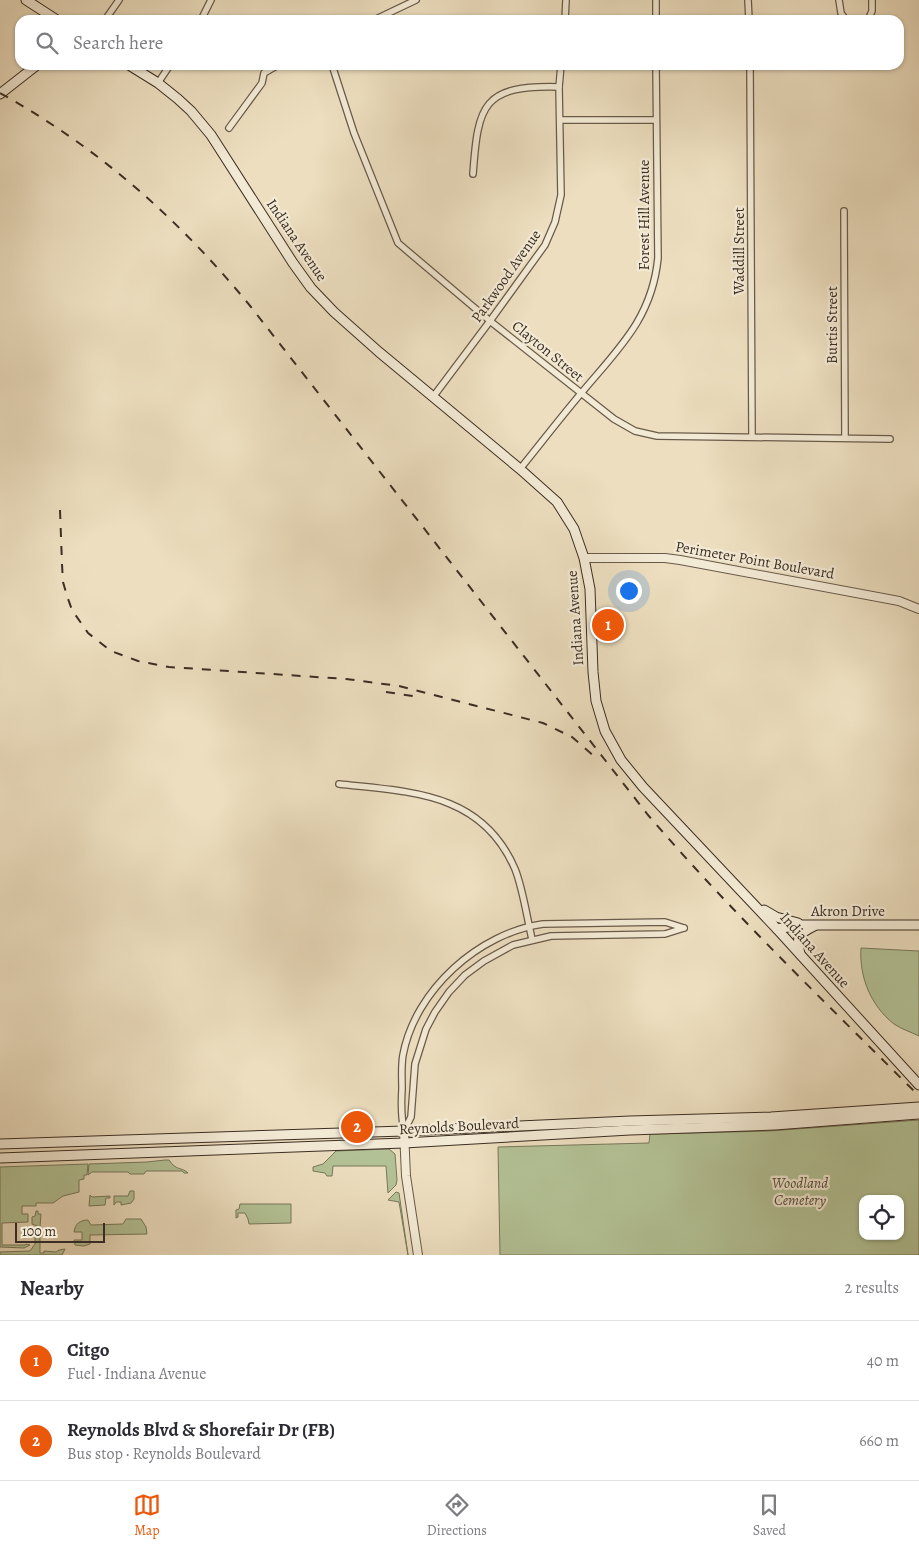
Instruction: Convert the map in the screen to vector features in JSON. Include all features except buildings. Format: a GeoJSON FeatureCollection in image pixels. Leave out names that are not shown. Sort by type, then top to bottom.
{"type":"FeatureCollection","features":[{"type":"Feature","properties":{"kind":"main road"},"geometry":{"type":"LineString","coordinates":[[26,0],[49,15]]}},
{"type":"Feature","properties":{"kind":"main road"},"geometry":{"type":"LineString","coordinates":[[0,94],[31,70]]}},
{"type":"Feature","properties":{"kind":"main road","name":"Indiana Avenue"},"geometry":{"type":"LineString","coordinates":[[137,70],[158,83],[191,111],[217,142],[293,263],[334,312],[378,352],[520,469],[557,502],[574,529],[584,558],[590,589],[596,701],[605,731],[621,760],[643,787],[777,929],[919,1085]]}},
{"type":"Feature","properties":{"kind":"main road"},"geometry":{"type":"LineString","coordinates":[[749,899],[774,916],[812,925]]}},
{"type":"Feature","properties":{"kind":"main road"},"geometry":{"type":"LineString","coordinates":[[800,955],[798,942],[800,934],[812,925]]}},
{"type":"Feature","properties":{"kind":"main road","name":"Akron Drive"},"geometry":{"type":"LineString","coordinates":[[777,929],[812,925],[919,925]]}},
{"type":"Feature","properties":{"kind":"main road","name":"Reynolds Boulevard"},"geometry":{"type":"LineString","coordinates":[[0,1144],[771,1117],[919,1107]]}},
{"type":"Feature","properties":{"kind":"main road","name":"Reynolds Boulevard"},"geometry":{"type":"LineString","coordinates":[[0,1158],[404,1143],[630,1130],[775,1125],[919,1114]]}},
{"type":"Feature","properties":{"kind":"street"},"geometry":{"type":"LineString","coordinates":[[108,15],[119,0]]}},
{"type":"Feature","properties":{"kind":"street"},"geometry":{"type":"LineString","coordinates":[[204,15],[211,0]]}},
{"type":"Feature","properties":{"kind":"street"},"geometry":{"type":"LineString","coordinates":[[384,15],[416,0]]}},
{"type":"Feature","properties":{"kind":"street"},"geometry":{"type":"LineString","coordinates":[[565,15],[566,0]]}},
{"type":"Feature","properties":{"kind":"street"},"geometry":{"type":"LineString","coordinates":[[656,0],[656,15]]}},
{"type":"Feature","properties":{"kind":"street"},"geometry":{"type":"LineString","coordinates":[[748,0],[749,15]]}},
{"type":"Feature","properties":{"kind":"street"},"geometry":{"type":"LineString","coordinates":[[839,0],[842,15]]}},
{"type":"Feature","properties":{"kind":"street"},"geometry":{"type":"LineString","coordinates":[[870,15],[872,0]]}},
{"type":"Feature","properties":{"kind":"street"},"geometry":{"type":"LineString","coordinates":[[158,83],[167,70]]}},
{"type":"Feature","properties":{"kind":"street"},"geometry":{"type":"LineString","coordinates":[[228,128],[262,83],[264,73],[269,70]]}},
{"type":"Feature","properties":{"kind":"street","name":"Clayton Street"},"geometry":{"type":"LineString","coordinates":[[334,70],[354,133],[398,243],[490,321],[581,394],[628,428],[646,435],[684,437],[752,436],[890,439]]}},
{"type":"Feature","properties":{"kind":"street","name":"Parkwood Avenue"},"geometry":{"type":"LineString","coordinates":[[433,397],[540,251],[555,222],[561,195],[561,70]]}},
{"type":"Feature","properties":{"kind":"street","name":"Forest Hill Avenue"},"geometry":{"type":"LineString","coordinates":[[520,469],[635,328],[654,288],[658,258],[656,70]]}},
{"type":"Feature","properties":{"kind":"street","name":"Waddill Street"},"geometry":{"type":"LineString","coordinates":[[750,70],[752,436]]}},
{"type":"Feature","properties":{"kind":"street"},"geometry":{"type":"LineString","coordinates":[[473,174],[475,143],[479,124],[488,104],[502,94],[514,89],[539,86],[560,87]]}},
{"type":"Feature","properties":{"kind":"street"},"geometry":{"type":"LineString","coordinates":[[560,120],[656,120]]}},
{"type":"Feature","properties":{"kind":"street","name":"Burtis Street"},"geometry":{"type":"LineString","coordinates":[[844,211],[845,438]]}},
{"type":"Feature","properties":{"kind":"street","name":"Perimeter Point Boulevard"},"geometry":{"type":"LineString","coordinates":[[584,558],[665,558],[680,560],[899,601],[919,609]]}},
{"type":"Feature","properties":{"kind":"street"},"geometry":{"type":"LineString","coordinates":[[340,784],[430,796],[458,806],[475,817],[495,835],[516,870],[532,940]]}},
{"type":"Feature","properties":{"kind":"street"},"geometry":{"type":"LineString","coordinates":[[404,1131],[411,1117],[414,1064],[426,1029],[449,992],[465,975],[484,961],[513,945],[551,936],[665,934],[684,928],[665,922],[543,924],[529,926],[487,944],[461,961],[446,975],[419,1011],[403,1055],[401,1117],[404,1131],[406,1176],[418,1255]]}},
{"type":"Feature","properties":{"kind":"green space"},"geometry":{"type":"Polygon","coordinates":[[[861,948],[919,951],[919,1036],[894,1024],[873,1000],[864,980],[861,948]]]}},
{"type":"Feature","properties":{"kind":"green space","name":"Woodland Cemetery"},"geometry":{"type":"Polygon","coordinates":[[[919,1120],[919,1255],[500,1255],[498,1147],[649,1143],[650,1134],[769,1131],[919,1120]]]}},
{"type":"Feature","properties":{"kind":"green space"},"geometry":{"type":"Polygon","coordinates":[[[389,1149],[395,1154],[397,1180],[396,1185],[388,1193],[386,1166],[333,1166],[332,1176],[313,1171],[313,1167],[323,1164],[336,1151],[389,1149]]]}},
{"type":"Feature","properties":{"kind":"green space"},"geometry":{"type":"Polygon","coordinates":[[[169,1160],[174,1166],[188,1173],[182,1171],[146,1171],[144,1174],[92,1172],[88,1175],[89,1164],[169,1160]]]}},
{"type":"Feature","properties":{"kind":"green space"},"geometry":{"type":"Polygon","coordinates":[[[88,1164],[87,1175],[84,1175],[84,1179],[79,1180],[79,1192],[63,1196],[53,1203],[36,1203],[36,1206],[22,1206],[22,1214],[28,1214],[28,1222],[2,1223],[2,1245],[30,1245],[24,1248],[0,1247],[0,1167],[88,1164]]]}},
{"type":"Feature","properties":{"kind":"green space"},"geometry":{"type":"Polygon","coordinates":[[[130,1191],[134,1191],[134,1199],[131,1203],[121,1205],[121,1202],[116,1202],[114,1205],[114,1196],[128,1196],[130,1191]]]}},
{"type":"Feature","properties":{"kind":"green space"},"geometry":{"type":"Polygon","coordinates":[[[396,1192],[399,1193],[408,1255],[399,1202],[388,1200],[396,1192]]]}},
{"type":"Feature","properties":{"kind":"green space"},"geometry":{"type":"Polygon","coordinates":[[[90,1195],[92,1197],[110,1196],[110,1198],[106,1198],[105,1205],[89,1206],[90,1195]]]}},
{"type":"Feature","properties":{"kind":"green space"},"geometry":{"type":"Polygon","coordinates":[[[240,1204],[291,1204],[291,1223],[249,1224],[245,1213],[238,1213],[236,1218],[236,1210],[239,1209],[240,1204]]]}},
{"type":"Feature","properties":{"kind":"green space"},"geometry":{"type":"Polygon","coordinates":[[[36,1211],[38,1211],[38,1214],[41,1214],[40,1227],[32,1224],[32,1217],[35,1216],[36,1211]]]}},
{"type":"Feature","properties":{"kind":"green space"},"geometry":{"type":"Polygon","coordinates":[[[126,1219],[141,1219],[146,1227],[147,1234],[90,1235],[90,1244],[84,1246],[75,1245],[74,1240],[82,1240],[82,1232],[74,1232],[75,1227],[80,1222],[88,1220],[91,1225],[123,1224],[126,1219]]]}},
{"type":"Feature","properties":{"kind":"green space"},"geometry":{"type":"Polygon","coordinates":[[[37,1231],[40,1235],[40,1253],[44,1253],[44,1251],[56,1252],[65,1249],[62,1255],[0,1255],[0,1252],[30,1251],[35,1244],[35,1234],[37,1231]]]}},
{"type":"Feature","properties":{"kind":"railway"},"geometry":{"type":"LineString","coordinates":[[0,93],[71,137],[104,162],[166,216],[224,275],[648,815],[713,888],[919,1096]]}},
{"type":"Feature","properties":{"kind":"railway"},"geometry":{"type":"LineString","coordinates":[[60,510],[63,582],[72,610],[88,633],[111,651],[138,661],[169,667],[346,679],[399,686],[543,723],[572,737],[595,757]]}},
{"type":"Feature","properties":{"kind":"railway"},"geometry":{"type":"LineString","coordinates":[[386,692],[419,697]]}},
{"type":"Feature","properties":{"kind":"place","name":"Citgo"},"geometry":{"type":"Point","coordinates":[608,625]}},
{"type":"Feature","properties":{"kind":"place","name":"Reynolds Blvd & Shorefair Dr (FB)"},"geometry":{"type":"Point","coordinates":[357,1127]}}]}
